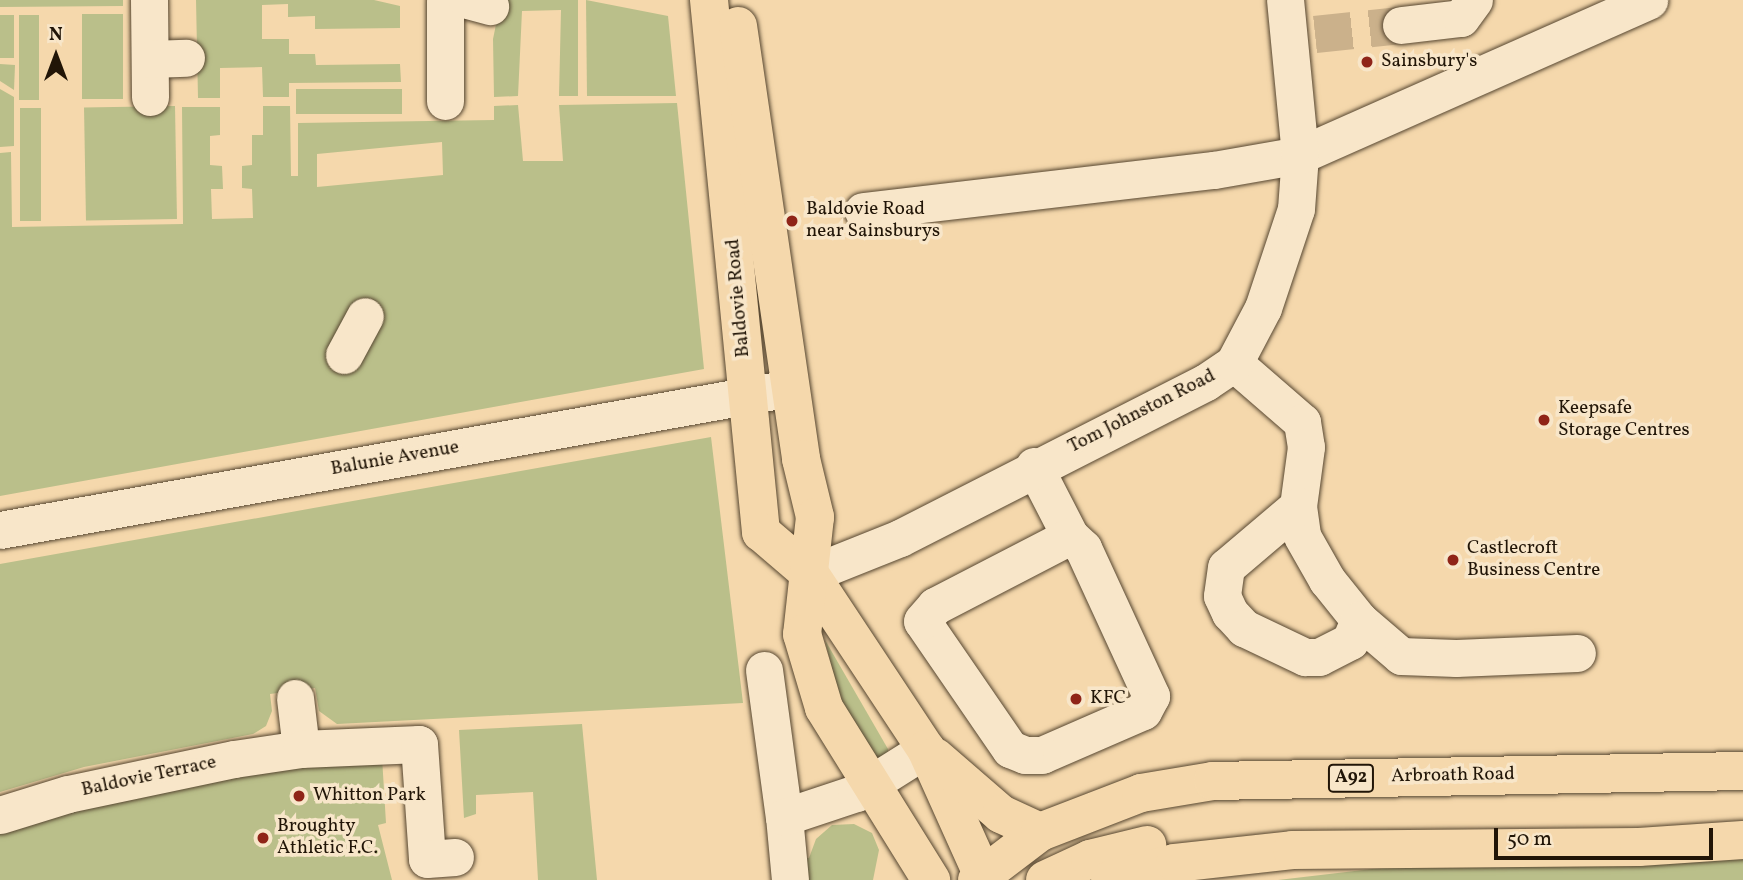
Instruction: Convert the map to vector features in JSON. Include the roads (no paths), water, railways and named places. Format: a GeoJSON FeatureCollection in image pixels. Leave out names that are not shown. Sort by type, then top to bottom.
{"type":"FeatureCollection","features":[{"type":"Feature","properties":{"kind":"main road","name":"Baldovie Road"},"geometry":{"type":"LineString","coordinates":[[709,0],[761,532],[810,574],[926,749],[982,878]]}},
{"type":"Feature","properties":{"kind":"main road","name":"Baldovie Road"},"geometry":{"type":"LineString","coordinates":[[734,0],[790,388],[815,516],[802,634],[824,708],[931,880]]}},
{"type":"Feature","properties":{"kind":"main road","name":"Baldovie Road"},"geometry":{"type":"LineString","coordinates":[[926,749],[1001,814],[1040,832]]}},
{"type":"Feature","properties":{"kind":"main road","name":"Arbroath Road"},"geometry":{"type":"LineString","coordinates":[[982,878],[1040,832],[1141,793],[1213,781],[1743,771]]}},
{"type":"Feature","properties":{"kind":"main road"},"geometry":{"type":"LineString","coordinates":[[1045,880],[1090,859],[1163,841],[1208,840],[1292,850]]}},
{"type":"Feature","properties":{"kind":"main road"},"geometry":{"type":"LineString","coordinates":[[1110,880],[1175,863],[1292,850],[1639,847],[1743,840]]}},
{"type":"Feature","properties":{"kind":"street"},"geometry":{"type":"LineString","coordinates":[[149,0],[150,97]]}},
{"type":"Feature","properties":{"kind":"street"},"geometry":{"type":"LineString","coordinates":[[444,0],[445,101]]}},
{"type":"Feature","properties":{"kind":"street","name":"Tom Johnston Road"},"geometry":{"type":"LineString","coordinates":[[810,574],[900,538],[1034,466],[1206,382],[1234,363],[1263,308],[1296,209],[1303,44],[1285,0]]}},
{"type":"Feature","properties":{"kind":"street"},"geometry":{"type":"LineString","coordinates":[[1401,25],[1461,18],[1474,0]]}},
{"type":"Feature","properties":{"kind":"street"},"geometry":{"type":"LineString","coordinates":[[863,211],[1214,170],[1300,155],[1649,0]]}},
{"type":"Feature","properties":{"kind":"street"},"geometry":{"type":"LineString","coordinates":[[150,59],[186,58]]}},
{"type":"Feature","properties":{"kind":"street"},"geometry":{"type":"LineString","coordinates":[[344,355],[365,316]]}},
{"type":"Feature","properties":{"kind":"street"},"geometry":{"type":"LineString","coordinates":[[1234,363],[1301,422],[1306,447],[1298,506],[1302,536],[1327,580],[1359,620],[1401,656],[1456,659],[1577,653]]}},
{"type":"Feature","properties":{"kind":"street","name":"Balunie Avenue"},"geometry":{"type":"LineString","coordinates":[[0,530],[790,388]]}},
{"type":"Feature","properties":{"kind":"street"},"geometry":{"type":"LineString","coordinates":[[1034,466],[1070,536],[1083,548],[1149,681],[1151,696],[1143,711],[1042,755],[1025,755],[1010,749],[922,621],[928,610],[1070,536]]}},
{"type":"Feature","properties":{"kind":"street"},"geometry":{"type":"LineString","coordinates":[[1298,506],[1226,567],[1222,596],[1230,613],[1244,628],[1305,657],[1319,656],[1350,641],[1359,620]]}},
{"type":"Feature","properties":{"kind":"street"},"geometry":{"type":"LineString","coordinates":[[764,670],[790,880]]}},
{"type":"Feature","properties":{"kind":"street"},"geometry":{"type":"LineString","coordinates":[[295,698],[301,749]]}},
{"type":"Feature","properties":{"kind":"street","name":"Baldovie Terrace"},"geometry":{"type":"LineString","coordinates":[[0,815],[68,794],[301,749],[419,744],[427,859],[455,857]]}},
{"type":"Feature","properties":{"kind":"street"},"geometry":{"type":"LineString","coordinates":[[784,817],[872,785],[926,749]]}},
{"type":"Feature","properties":{"kind":"tunnel"},"geometry":{"type":"LineString","coordinates":[[1315,34],[1401,25]]}},
{"type":"Feature","properties":{"kind":"place","name":"Sainsbury's"},"geometry":{"type":"Point","coordinates":[1367,62]}},
{"type":"Feature","properties":{"kind":"place","name":"Baldovie Road near Sainsburys"},"geometry":{"type":"Point","coordinates":[792,221]}},
{"type":"Feature","properties":{"kind":"place","name":"Keepsafe Storage Centres"},"geometry":{"type":"Point","coordinates":[1544,420]}},
{"type":"Feature","properties":{"kind":"place","name":"Castlecroft Business Centre"},"geometry":{"type":"Point","coordinates":[1453,560]}},
{"type":"Feature","properties":{"kind":"place","name":"KFC"},"geometry":{"type":"Point","coordinates":[1076,699]}},
{"type":"Feature","properties":{"kind":"place","name":"Whitton Park"},"geometry":{"type":"Point","coordinates":[299,796]}},
{"type":"Feature","properties":{"kind":"place","name":"Broughty Athletic F.C."},"geometry":{"type":"Point","coordinates":[263,838]}}]}
